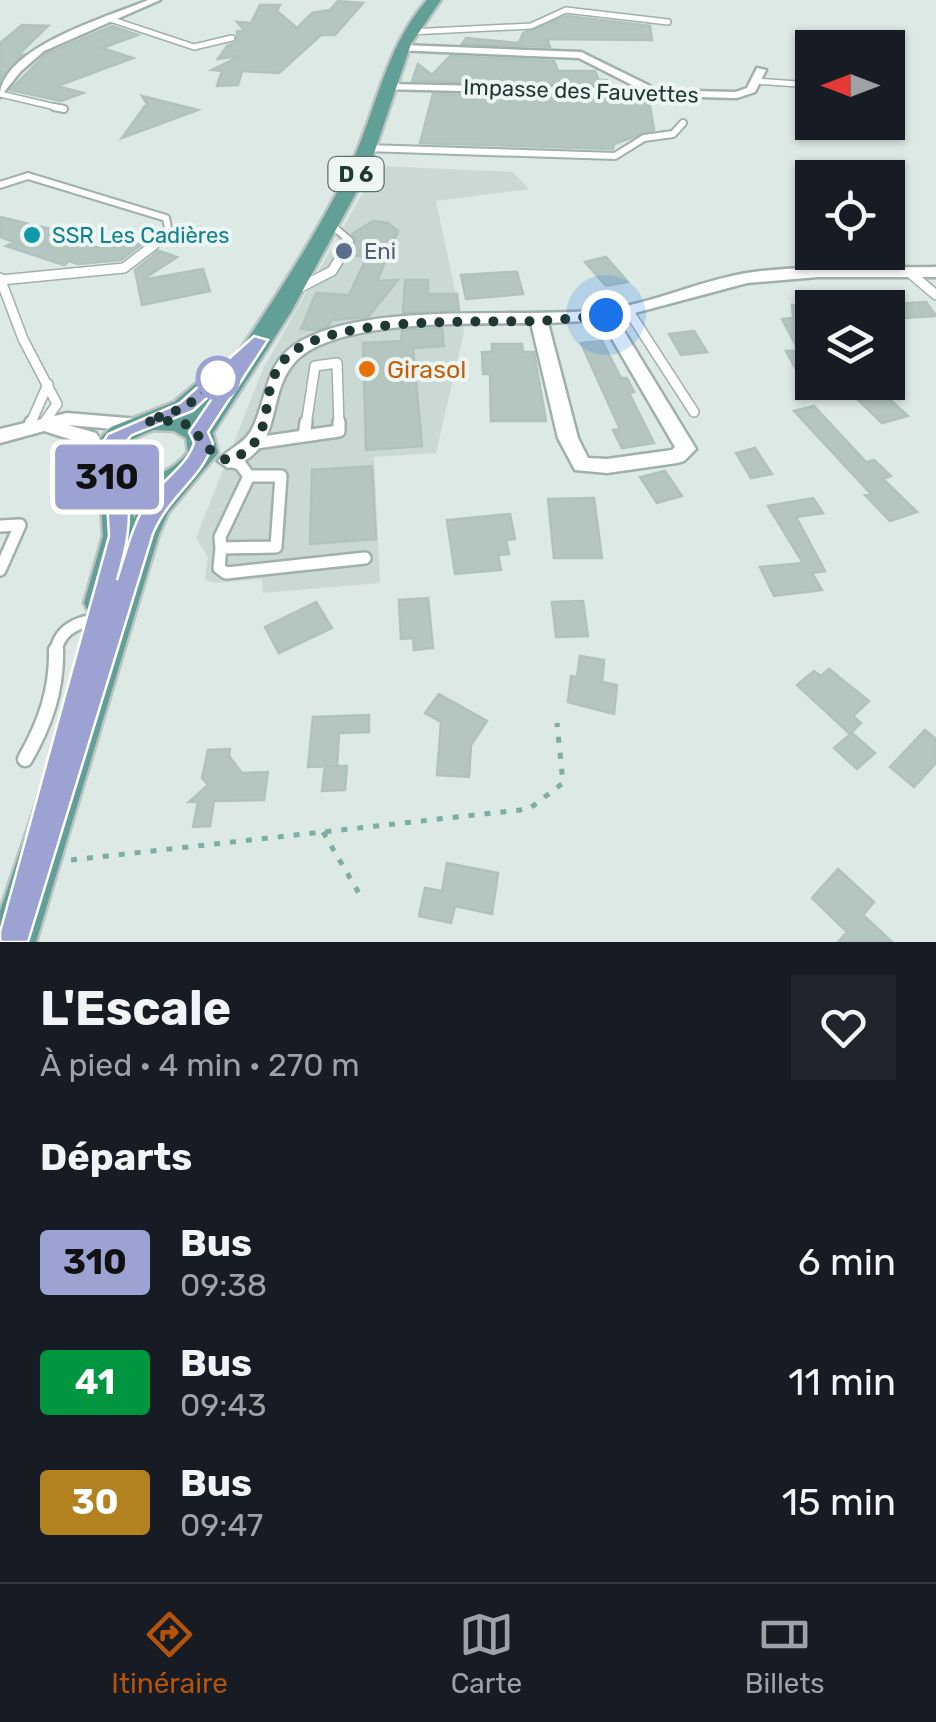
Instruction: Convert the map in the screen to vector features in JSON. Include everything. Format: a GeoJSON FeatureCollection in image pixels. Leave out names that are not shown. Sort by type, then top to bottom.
{"type":"FeatureCollection","features":[{"type":"Feature","properties":{"kind":"main road","name":"D 6"},"geometry":{"type":"LineString","coordinates":[[199,433],[289,293],[328,222],[366,148],[405,40],[434,0]]}},
{"type":"Feature","properties":{"kind":"main road","name":"D 6"},"geometry":{"type":"LineString","coordinates":[[142,424],[186,407],[260,340]]}},
{"type":"Feature","properties":{"kind":"main road"},"geometry":{"type":"LineString","coordinates":[[13,942],[40,864],[107,617],[119,536],[109,471],[114,438],[142,424],[177,421],[199,433],[203,452],[154,508],[107,617]]}},
{"type":"Feature","properties":{"kind":"main road"},"geometry":{"type":"LineString","coordinates":[[109,471],[144,489],[183,476]]}},
{"type":"Feature","properties":{"kind":"main road"},"geometry":{"type":"LineString","coordinates":[[0,932],[92,670]]}},
{"type":"Feature","properties":{"kind":"street"},"geometry":{"type":"LineString","coordinates":[[0,94],[17,69],[40,49],[156,0]]}},
{"type":"Feature","properties":{"kind":"street"},"geometry":{"type":"LineString","coordinates":[[405,40],[581,56],[657,92]]}},
{"type":"Feature","properties":{"kind":"street","name":"Impasse des Fauvettes"},"geometry":{"type":"LineString","coordinates":[[388,87],[737,95],[751,90],[758,76]]}},
{"type":"Feature","properties":{"kind":"street"},"geometry":{"type":"LineString","coordinates":[[183,476],[244,454],[256,443],[278,370],[285,358],[311,342],[384,324],[538,321],[606,315],[743,278],[936,272]]}},
{"type":"Feature","properties":{"kind":"street"},"geometry":{"type":"LineString","coordinates":[[538,321],[568,438],[582,464],[607,466],[677,456],[686,449],[606,315]]}},
{"type":"Feature","properties":{"kind":"street"},"geometry":{"type":"LineString","coordinates":[[0,436],[67,419],[142,424]]}},
{"type":"Feature","properties":{"kind":"street"},"geometry":{"type":"LineString","coordinates":[[36,425],[89,438],[109,471]]}},
{"type":"Feature","properties":{"kind":"street"},"geometry":{"type":"LineString","coordinates":[[199,433],[212,452],[228,461]]}},
{"type":"Feature","properties":{"kind":"lane"},"geometry":{"type":"LineString","coordinates":[[405,40],[531,26],[566,10],[668,22]]}},
{"type":"Feature","properties":{"kind":"lane"},"geometry":{"type":"LineString","coordinates":[[107,18],[194,47],[232,38]]}},
{"type":"Feature","properties":{"kind":"lane"},"geometry":{"type":"LineString","coordinates":[[758,76],[795,84]]}},
{"type":"Feature","properties":{"kind":"lane"},"geometry":{"type":"LineString","coordinates":[[0,94],[64,109]]}},
{"type":"Feature","properties":{"kind":"lane"},"geometry":{"type":"LineString","coordinates":[[366,148],[615,156],[644,138],[674,134],[682,123]]}},
{"type":"Feature","properties":{"kind":"lane"},"geometry":{"type":"LineString","coordinates":[[0,185],[28,176],[166,218],[168,228],[152,250],[125,270],[1,279],[23,339],[57,404],[36,425]]}},
{"type":"Feature","properties":{"kind":"lane"},"geometry":{"type":"LineString","coordinates":[[909,272],[936,294]]}},
{"type":"Feature","properties":{"kind":"lane"},"geometry":{"type":"LineString","coordinates":[[628,310],[694,412]]}},
{"type":"Feature","properties":{"kind":"lane"},"geometry":{"type":"LineString","coordinates":[[256,443],[340,432],[336,363],[315,366],[304,436]]}},
{"type":"Feature","properties":{"kind":"lane"},"geometry":{"type":"LineString","coordinates":[[36,425],[48,384]]}},
{"type":"Feature","properties":{"kind":"lane"},"geometry":{"type":"LineString","coordinates":[[228,461],[240,464],[249,476]]}},
{"type":"Feature","properties":{"kind":"lane"},"geometry":{"type":"LineString","coordinates":[[249,476],[220,536],[218,568],[226,573],[365,558]]}},
{"type":"Feature","properties":{"kind":"lane"},"geometry":{"type":"LineString","coordinates":[[220,548],[276,546],[281,476],[249,476]]}},
{"type":"Feature","properties":{"kind":"lane"},"geometry":{"type":"LineString","coordinates":[[0,526],[20,525],[0,570]]}},
{"type":"Feature","properties":{"kind":"lane"},"geometry":{"type":"LineString","coordinates":[[26,759],[40,734],[57,674],[56,645],[60,636],[107,617]]}},
{"type":"Feature","properties":{"kind":"path"},"geometry":{"type":"LineString","coordinates":[[40,864],[529,808],[563,783],[557,723]]}},
{"type":"Feature","properties":{"kind":"path"},"geometry":{"type":"LineString","coordinates":[[323,832],[360,895]]}},
{"type":"Feature","properties":{"kind":"shaded area"},"geometry":{"type":"Polygon","coordinates":[[[378,166],[513,172],[529,189],[436,201],[464,332],[436,453],[374,457],[380,583],[263,593],[262,579],[216,583],[205,580],[208,557],[196,538],[263,369],[378,166]]]}},
{"type":"Feature","properties":{"kind":"building"},"geometry":{"type":"Polygon","coordinates":[[[338,1],[363,3],[335,35],[321,35],[279,73],[242,71],[238,85],[217,86],[222,71],[212,70],[240,56],[218,59],[227,46],[237,42],[237,31],[244,30],[237,22],[251,23],[260,5],[280,5],[277,11],[297,28],[312,13],[330,10],[338,1]]]}},
{"type":"Feature","properties":{"kind":"building"},"geometry":{"type":"Polygon","coordinates":[[[567,16],[650,26],[652,40],[547,39],[550,47],[462,44],[466,38],[519,43],[523,33],[567,16]]]}},
{"type":"Feature","properties":{"kind":"building"},"geometry":{"type":"Polygon","coordinates":[[[22,25],[48,26],[16,57],[22,55],[0,82],[0,43],[22,25]]]}},
{"type":"Feature","properties":{"kind":"building"},"geometry":{"type":"Polygon","coordinates":[[[112,26],[138,35],[102,48],[133,58],[57,86],[83,93],[61,101],[10,90],[46,54],[112,26]]]}},
{"type":"Feature","properties":{"kind":"building"},"geometry":{"type":"Polygon","coordinates":[[[450,56],[554,61],[558,71],[595,71],[599,80],[607,80],[609,85],[412,81],[418,64],[432,75],[450,56]]]}},
{"type":"Feature","properties":{"kind":"building"},"geometry":{"type":"Polygon","coordinates":[[[433,94],[649,100],[654,130],[614,144],[613,149],[420,143],[433,94]]]}},
{"type":"Feature","properties":{"kind":"building"},"geometry":{"type":"Polygon","coordinates":[[[142,96],[198,110],[122,138],[145,106],[149,107],[142,96]]]}},
{"type":"Feature","properties":{"kind":"building","name":"SSR Les Cadières"},"geometry":{"type":"Polygon","coordinates":[[[0,217],[59,231],[54,234],[98,248],[115,237],[141,245],[121,260],[78,264],[69,261],[64,265],[6,246],[14,242],[0,237],[0,217]]]}},
{"type":"Feature","properties":{"kind":"building"},"geometry":{"type":"Polygon","coordinates":[[[373,221],[388,223],[398,231],[377,281],[398,280],[368,317],[331,320],[329,326],[317,330],[301,329],[316,293],[349,295],[367,257],[351,255],[357,241],[352,234],[373,221]]]}},
{"type":"Feature","properties":{"kind":"building"},"geometry":{"type":"Polygon","coordinates":[[[159,251],[177,257],[142,280],[203,269],[210,291],[142,305],[135,270],[159,251]]]}},
{"type":"Feature","properties":{"kind":"building"},"geometry":{"type":"Polygon","coordinates":[[[606,257],[628,282],[606,286],[585,262],[606,257]]]}},
{"type":"Feature","properties":{"kind":"building"},"geometry":{"type":"Polygon","coordinates":[[[517,272],[523,294],[466,299],[461,275],[517,272]]]}},
{"type":"Feature","properties":{"kind":"building"},"geometry":{"type":"Polygon","coordinates":[[[405,280],[428,280],[428,294],[457,294],[459,310],[403,313],[405,280]]]}},
{"type":"Feature","properties":{"kind":"building"},"geometry":{"type":"Polygon","coordinates":[[[926,302],[936,316],[905,318],[905,303],[926,302]]]}},
{"type":"Feature","properties":{"kind":"building"},"geometry":{"type":"Polygon","coordinates":[[[792,305],[795,343],[782,319],[793,318],[792,305]]]}},
{"type":"Feature","properties":{"kind":"building"},"geometry":{"type":"Polygon","coordinates":[[[442,328],[444,346],[413,348],[422,446],[366,450],[363,343],[401,341],[402,331],[442,328]]]}},
{"type":"Feature","properties":{"kind":"building"},"geometry":{"type":"Polygon","coordinates":[[[694,331],[707,352],[681,355],[669,334],[694,331]]]}},
{"type":"Feature","properties":{"kind":"building"},"geometry":{"type":"Polygon","coordinates":[[[602,341],[621,378],[627,378],[634,392],[629,393],[654,443],[622,448],[613,430],[620,429],[581,343],[602,341]]]}},
{"type":"Feature","properties":{"kind":"building"},"geometry":{"type":"Polygon","coordinates":[[[492,344],[522,344],[523,352],[534,352],[546,421],[491,421],[490,374],[483,374],[482,352],[492,352],[492,344]]]}},
{"type":"Feature","properties":{"kind":"building"},"geometry":{"type":"Polygon","coordinates":[[[786,351],[795,351],[795,368],[786,351]]]}},
{"type":"Feature","properties":{"kind":"building"},"geometry":{"type":"Polygon","coordinates":[[[858,400],[890,400],[908,416],[882,423],[858,400]]]}},
{"type":"Feature","properties":{"kind":"building"},"geometry":{"type":"Polygon","coordinates":[[[814,406],[866,462],[874,460],[891,476],[883,479],[917,512],[890,521],[865,495],[871,494],[794,411],[814,406]]]}},
{"type":"Feature","properties":{"kind":"building"},"geometry":{"type":"Polygon","coordinates":[[[755,448],[772,474],[751,478],[736,453],[755,448]]]}},
{"type":"Feature","properties":{"kind":"building"},"geometry":{"type":"Polygon","coordinates":[[[372,466],[376,539],[310,544],[312,470],[372,466]]]}},
{"type":"Feature","properties":{"kind":"building"},"geometry":{"type":"Polygon","coordinates":[[[665,471],[682,496],[657,503],[640,477],[665,471]]]}},
{"type":"Feature","properties":{"kind":"building"},"geometry":{"type":"Polygon","coordinates":[[[594,498],[602,558],[554,558],[548,499],[594,498]]]}},
{"type":"Feature","properties":{"kind":"building"},"geometry":{"type":"Polygon","coordinates":[[[813,498],[823,513],[796,517],[825,571],[812,573],[822,590],[774,596],[760,567],[803,563],[768,506],[813,498]]]}},
{"type":"Feature","properties":{"kind":"building"},"geometry":{"type":"Polygon","coordinates":[[[510,514],[515,539],[506,540],[509,554],[498,555],[501,570],[455,574],[447,520],[510,514]]]}},
{"type":"Feature","properties":{"kind":"building"},"geometry":{"type":"Polygon","coordinates":[[[428,598],[433,648],[414,650],[413,638],[401,639],[399,600],[428,598]]]}},
{"type":"Feature","properties":{"kind":"building"},"geometry":{"type":"Polygon","coordinates":[[[583,601],[588,636],[556,637],[552,602],[583,601]]]}},
{"type":"Feature","properties":{"kind":"building"},"geometry":{"type":"Polygon","coordinates":[[[316,602],[332,628],[279,653],[265,627],[316,602]]]}},
{"type":"Feature","properties":{"kind":"building"},"geometry":{"type":"Polygon","coordinates":[[[580,656],[604,660],[602,682],[617,685],[614,714],[568,702],[571,676],[577,677],[580,656]]]}},
{"type":"Feature","properties":{"kind":"building"},"geometry":{"type":"Polygon","coordinates":[[[829,669],[869,701],[853,716],[861,723],[850,734],[797,685],[814,671],[821,676],[829,669]]]}},
{"type":"Feature","properties":{"kind":"building"},"geometry":{"type":"Polygon","coordinates":[[[439,694],[487,721],[471,745],[469,777],[437,775],[441,722],[425,713],[439,694]]]}},
{"type":"Feature","properties":{"kind":"building"},"geometry":{"type":"Polygon","coordinates":[[[369,715],[369,732],[339,733],[337,766],[308,767],[313,717],[369,715]]]}},
{"type":"Feature","properties":{"kind":"building"},"geometry":{"type":"Polygon","coordinates":[[[925,730],[936,739],[936,763],[914,787],[890,767],[925,730]]]}},
{"type":"Feature","properties":{"kind":"building"},"geometry":{"type":"Polygon","coordinates":[[[852,733],[875,753],[857,769],[834,748],[852,733]]]}},
{"type":"Feature","properties":{"kind":"building"},"geometry":{"type":"Polygon","coordinates":[[[230,749],[229,756],[242,773],[268,772],[264,800],[214,801],[210,826],[193,827],[198,802],[189,802],[208,785],[202,778],[208,750],[230,749]]]}},
{"type":"Feature","properties":{"kind":"building"},"geometry":{"type":"Polygon","coordinates":[[[325,766],[347,766],[345,790],[322,791],[325,766]]]}},
{"type":"Feature","properties":{"kind":"building"},"geometry":{"type":"Polygon","coordinates":[[[447,863],[498,873],[492,914],[455,906],[451,923],[419,916],[425,888],[442,891],[447,863]]]}},
{"type":"Feature","properties":{"kind":"building"},"geometry":{"type":"Polygon","coordinates":[[[838,869],[874,902],[863,915],[892,942],[838,942],[847,932],[812,898],[838,869]]]}},
{"type":"Feature","properties":{"kind":"bus line","name":"310"},"geometry":{"type":"LineString","coordinates":[[0,932],[82,671],[119,536],[115,484],[102,466],[106,448],[126,430],[186,407],[260,340],[198,432],[204,443],[198,462],[176,480],[154,508],[143,534],[13,942]]}},
{"type":"Feature","properties":{"kind":"place","name":"SSR Les Cadières"},"geometry":{"type":"Point","coordinates":[32,235]}},
{"type":"Feature","properties":{"kind":"place","name":"Eni"},"geometry":{"type":"Point","coordinates":[344,251]}},
{"type":"Feature","properties":{"kind":"place","name":"Girasol"},"geometry":{"type":"Point","coordinates":[367,369]}},
{"type":"Feature","properties":{"kind":"route"},"geometry":{"type":"LineString","coordinates":[[218,378],[186,407],[146,422],[177,421],[189,425],[212,452],[228,461],[258,442],[278,370],[285,358],[311,342],[384,324],[538,321],[606,315]]}}]}
